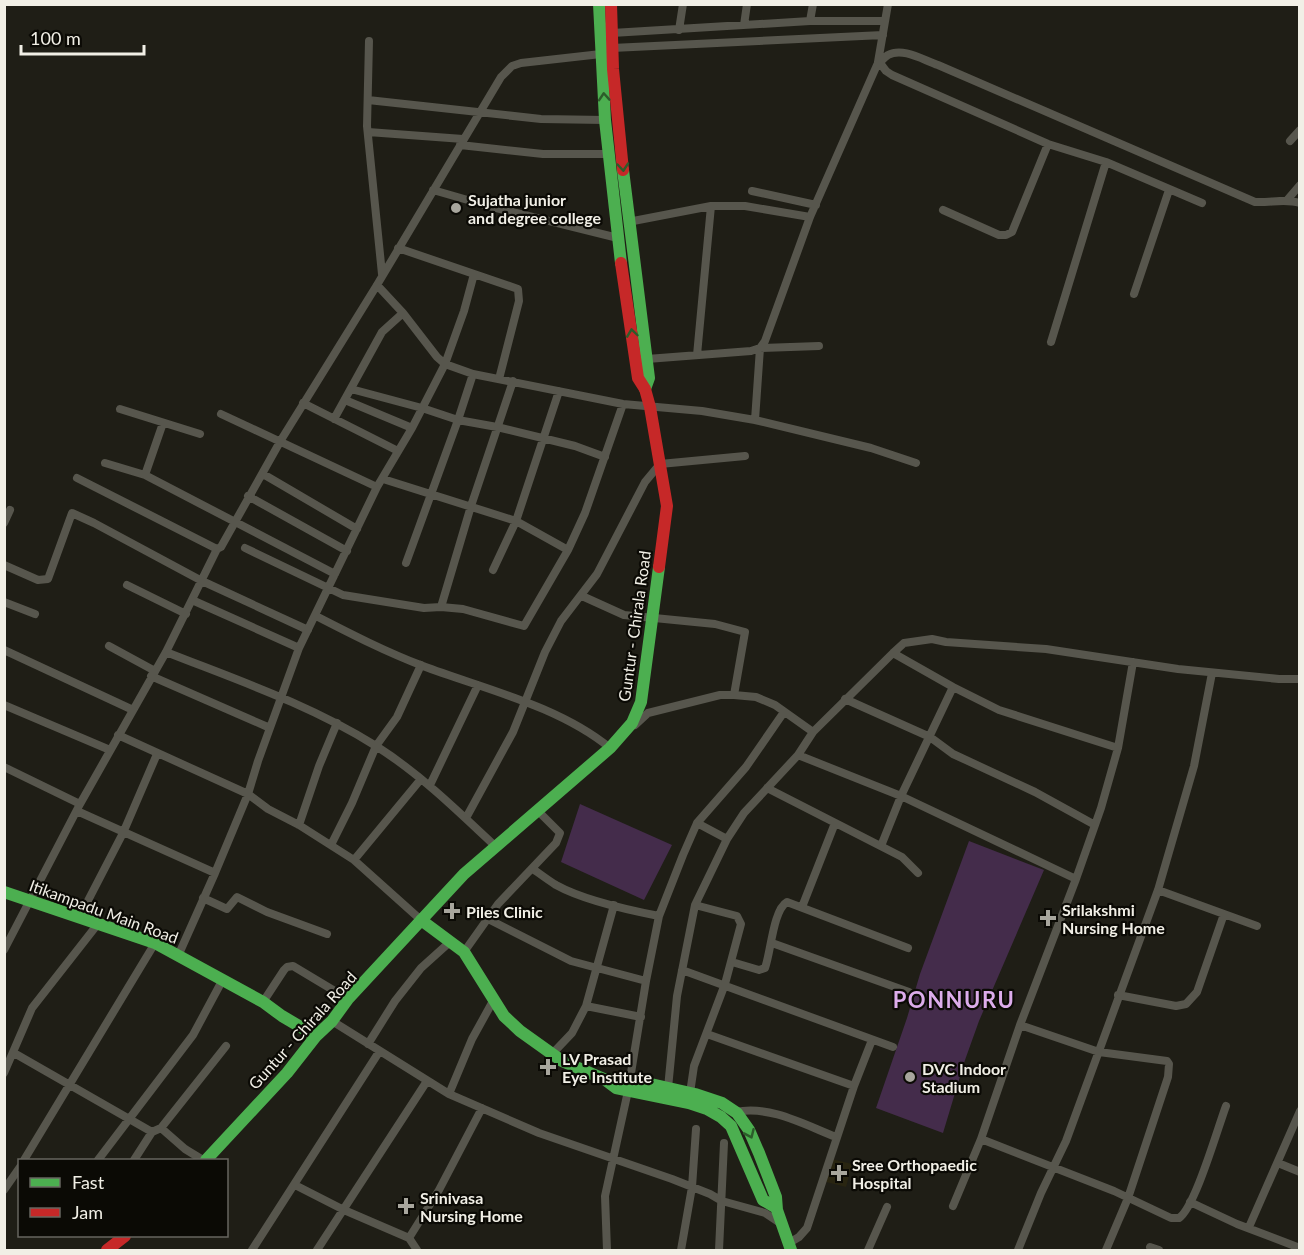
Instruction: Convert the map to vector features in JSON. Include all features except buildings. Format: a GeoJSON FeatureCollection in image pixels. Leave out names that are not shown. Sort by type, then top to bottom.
{"type":"FeatureCollection","features":[{"type":"Feature","properties":{"kind":"main road","name":"Guntur - Chirala Road"},"geometry":{"type":"LineString","coordinates":[[599,4],[647,359],[649,378],[645,389]]}},
{"type":"Feature","properties":{"kind":"main road","name":"Guntur - Chirala Road"},"geometry":{"type":"LineString","coordinates":[[206,1159],[287,1073],[348,999],[464,874],[610,748],[630,729],[639,712],[667,506],[650,407],[645,389],[638,378],[618,238],[605,120],[607,51],[612,33],[611,4]]}},
{"type":"Feature","properties":{"kind":"main road","name":"Itikampadu Main Road"},"geometry":{"type":"LineString","coordinates":[[4,892],[155,944],[262,1002],[282,1017],[316,1036]]}},
{"type":"Feature","properties":{"kind":"main road"},"geometry":{"type":"LineString","coordinates":[[421,920],[464,952],[504,1016],[520,1031],[562,1061],[604,1079],[618,1077],[629,1085],[707,1109],[721,1117],[731,1126],[763,1200],[775,1207]]}},
{"type":"Feature","properties":{"kind":"main road"},"geometry":{"type":"LineString","coordinates":[[629,1085],[668,1088],[690,1093],[723,1104],[736,1112],[747,1127],[776,1197],[775,1207],[790,1247]]}},
{"type":"Feature","properties":{"kind":"main road"},"geometry":{"type":"LineString","coordinates":[[107,1251],[124,1237]]}},
{"type":"Feature","properties":{"kind":"street"},"geometry":{"type":"LineString","coordinates":[[679,30],[683,4]]}},
{"type":"Feature","properties":{"kind":"street"},"geometry":{"type":"LineString","coordinates":[[740,42],[747,4]]}},
{"type":"Feature","properties":{"kind":"street"},"geometry":{"type":"LineString","coordinates":[[810,21],[813,4]]}},
{"type":"Feature","properties":{"kind":"street"},"geometry":{"type":"LineString","coordinates":[[888,4],[884,21],[884,59],[886,71],[892,75],[1048,144],[1106,162],[1202,203]]}},
{"type":"Feature","properties":{"kind":"street"},"geometry":{"type":"LineString","coordinates":[[612,33],[810,21],[884,21]]}},
{"type":"Feature","properties":{"kind":"street"},"geometry":{"type":"LineString","coordinates":[[4,950],[248,496],[501,77],[512,66],[607,51],[883,35]]}},
{"type":"Feature","properties":{"kind":"street"},"geometry":{"type":"LineString","coordinates":[[369,41],[368,132],[382,274]]}},
{"type":"Feature","properties":{"kind":"street"},"geometry":{"type":"LineString","coordinates":[[755,420],[760,348],[765,341],[810,217],[884,59],[901,52],[938,65],[1255,202],[1270,203],[1288,199],[1299,203]]}},
{"type":"Feature","properties":{"kind":"street"},"geometry":{"type":"LineString","coordinates":[[368,100],[479,114],[541,119],[605,120]]}},
{"type":"Feature","properties":{"kind":"street"},"geometry":{"type":"LineString","coordinates":[[1290,141],[1299,130]]}},
{"type":"Feature","properties":{"kind":"street"},"geometry":{"type":"LineString","coordinates":[[368,132],[543,154],[609,154]]}},
{"type":"Feature","properties":{"kind":"street"},"geometry":{"type":"LineString","coordinates":[[943,210],[999,235],[1012,232],[1048,144]]}},
{"type":"Feature","properties":{"kind":"street"},"geometry":{"type":"LineString","coordinates":[[1051,342],[1106,162]]}},
{"type":"Feature","properties":{"kind":"street"},"geometry":{"type":"LineString","coordinates":[[1288,199],[1299,185]]}},
{"type":"Feature","properties":{"kind":"street"},"geometry":{"type":"LineString","coordinates":[[433,190],[618,238]]}},
{"type":"Feature","properties":{"kind":"street"},"geometry":{"type":"LineString","coordinates":[[1134,294],[1169,190]]}},
{"type":"Feature","properties":{"kind":"street"},"geometry":{"type":"LineString","coordinates":[[752,191],[816,205]]}},
{"type":"Feature","properties":{"kind":"street"},"geometry":{"type":"LineString","coordinates":[[628,222],[711,206],[745,206],[810,217]]}},
{"type":"Feature","properties":{"kind":"street"},"geometry":{"type":"LineString","coordinates":[[697,354],[711,206]]}},
{"type":"Feature","properties":{"kind":"street"},"geometry":{"type":"LineString","coordinates":[[398,248],[514,287],[519,294],[499,379]]}},
{"type":"Feature","properties":{"kind":"street"},"geometry":{"type":"LineString","coordinates":[[178,956],[248,794],[299,648],[380,483],[445,364],[464,311],[474,274]]}},
{"type":"Feature","properties":{"kind":"street"},"geometry":{"type":"LineString","coordinates":[[377,285],[437,357],[445,364],[473,374],[623,404],[702,411],[755,420],[871,448],[916,463]]}},
{"type":"Feature","properties":{"kind":"street"},"geometry":{"type":"LineString","coordinates":[[334,419],[382,332],[402,313]]}},
{"type":"Feature","properties":{"kind":"street"},"geometry":{"type":"LineString","coordinates":[[647,359],[751,351],[760,348],[819,346]]}},
{"type":"Feature","properties":{"kind":"street"},"geometry":{"type":"LineString","coordinates":[[406,563],[473,374]]}},
{"type":"Feature","properties":{"kind":"street"},"geometry":{"type":"LineString","coordinates":[[441,607],[471,506],[513,381]]}},
{"type":"Feature","properties":{"kind":"street"},"geometry":{"type":"LineString","coordinates":[[351,389],[458,420],[575,446],[605,457]]}},
{"type":"Feature","properties":{"kind":"street"},"geometry":{"type":"LineString","coordinates":[[493,570],[516,521],[559,391]]}},
{"type":"Feature","properties":{"kind":"street"},"geometry":{"type":"LineString","coordinates":[[345,400],[411,428]]}},
{"type":"Feature","properties":{"kind":"street"},"geometry":{"type":"LineString","coordinates":[[303,404],[398,451]]}},
{"type":"Feature","properties":{"kind":"street"},"geometry":{"type":"LineString","coordinates":[[244,549],[343,595],[424,608],[463,609],[524,626],[568,550],[585,513],[623,404]]}},
{"type":"Feature","properties":{"kind":"street"},"geometry":{"type":"LineString","coordinates":[[120,409],[200,434]]}},
{"type":"Feature","properties":{"kind":"street"},"geometry":{"type":"LineString","coordinates":[[221,414],[380,483],[431,494],[516,521],[568,550]]}},
{"type":"Feature","properties":{"kind":"street"},"geometry":{"type":"LineString","coordinates":[[145,475],[162,423]]}},
{"type":"Feature","properties":{"kind":"street"},"geometry":{"type":"LineString","coordinates":[[466,818],[513,732],[545,652],[561,621],[597,574],[645,482],[660,464],[745,456]]}},
{"type":"Feature","properties":{"kind":"street"},"geometry":{"type":"LineString","coordinates":[[105,463],[145,475],[335,574]]}},
{"type":"Feature","properties":{"kind":"street"},"geometry":{"type":"LineString","coordinates":[[263,474],[357,530]]}},
{"type":"Feature","properties":{"kind":"street"},"geometry":{"type":"LineString","coordinates":[[77,478],[218,549]]}},
{"type":"Feature","properties":{"kind":"street"},"geometry":{"type":"LineString","coordinates":[[248,496],[346,551]]}},
{"type":"Feature","properties":{"kind":"street"},"geometry":{"type":"LineString","coordinates":[[4,523],[10,510]]}},
{"type":"Feature","properties":{"kind":"street"},"geometry":{"type":"LineString","coordinates":[[4,565],[38,580],[48,579],[72,513],[202,581],[308,630]]}},
{"type":"Feature","properties":{"kind":"street"},"geometry":{"type":"LineString","coordinates":[[127,585],[186,614]]}},
{"type":"Feature","properties":{"kind":"street"},"geometry":{"type":"LineString","coordinates":[[582,596],[624,615],[715,624],[745,632],[734,695]]}},
{"type":"Feature","properties":{"kind":"street"},"geometry":{"type":"LineString","coordinates":[[192,600],[299,648]]}},
{"type":"Feature","properties":{"kind":"street"},"geometry":{"type":"LineString","coordinates":[[4,602],[35,614]]}},
{"type":"Feature","properties":{"kind":"street"},"geometry":{"type":"LineString","coordinates":[[316,616],[421,665],[526,703],[594,734],[610,748]]}},
{"type":"Feature","properties":{"kind":"street"},"geometry":{"type":"LineString","coordinates":[[668,1088],[676,996],[695,905],[727,839],[744,813],[798,755],[813,732],[904,643],[932,639],[1073,652],[1212,673],[1299,679]]}},
{"type":"Feature","properties":{"kind":"street"},"geometry":{"type":"LineString","coordinates":[[109,646],[153,673],[270,728]]}},
{"type":"Feature","properties":{"kind":"street"},"geometry":{"type":"LineString","coordinates":[[4,650],[133,710]]}},
{"type":"Feature","properties":{"kind":"street"},"geometry":{"type":"LineString","coordinates":[[166,652],[281,697],[337,723],[376,746],[430,784],[495,846]]}},
{"type":"Feature","properties":{"kind":"street"},"geometry":{"type":"LineString","coordinates":[[892,653],[999,710],[1118,748]]}},
{"type":"Feature","properties":{"kind":"street"},"geometry":{"type":"LineString","coordinates":[[953,1206],[981,1138],[1020,1025],[1095,825],[1118,748],[1133,662]]}},
{"type":"Feature","properties":{"kind":"street"},"geometry":{"type":"LineString","coordinates":[[331,845],[376,746],[397,717],[421,665]]}},
{"type":"Feature","properties":{"kind":"street"},"geometry":{"type":"LineString","coordinates":[[1018,1251],[1066,1141],[1158,890],[1194,766],[1212,673]]}},
{"type":"Feature","properties":{"kind":"street"},"geometry":{"type":"LineString","coordinates":[[430,784],[478,686]]}},
{"type":"Feature","properties":{"kind":"street"},"geometry":{"type":"LineString","coordinates":[[881,846],[901,796],[953,687]]}},
{"type":"Feature","properties":{"kind":"street"},"geometry":{"type":"LineString","coordinates":[[630,729],[648,713],[720,695],[734,695],[756,697],[775,705],[813,732]]}},
{"type":"Feature","properties":{"kind":"street"},"geometry":{"type":"LineString","coordinates":[[845,699],[930,737],[953,754],[1035,792],[1095,825]]}},
{"type":"Feature","properties":{"kind":"street"},"geometry":{"type":"LineString","coordinates":[[4,705],[110,750]]}},
{"type":"Feature","properties":{"kind":"street"},"geometry":{"type":"LineString","coordinates":[[607,1251],[605,1196],[629,1085],[658,916],[698,823],[746,767],[784,712]]}},
{"type":"Feature","properties":{"kind":"street"},"geometry":{"type":"LineString","coordinates":[[299,825],[319,766],[337,723]]}},
{"type":"Feature","properties":{"kind":"street"},"geometry":{"type":"LineString","coordinates":[[118,735],[248,794],[268,809],[299,825],[354,860],[421,920]]}},
{"type":"Feature","properties":{"kind":"street"},"geometry":{"type":"LineString","coordinates":[[79,918],[123,833],[157,754]]}},
{"type":"Feature","properties":{"kind":"street"},"geometry":{"type":"LineString","coordinates":[[798,755],[901,796],[1076,879]]}},
{"type":"Feature","properties":{"kind":"street"},"geometry":{"type":"LineString","coordinates":[[4,767],[123,833],[215,873]]}},
{"type":"Feature","properties":{"kind":"street"},"geometry":{"type":"LineString","coordinates":[[354,860],[421,778]]}},
{"type":"Feature","properties":{"kind":"street"},"geometry":{"type":"LineString","coordinates":[[767,788],[902,857],[918,873]]}},
{"type":"Feature","properties":{"kind":"street"},"geometry":{"type":"LineString","coordinates":[[464,952],[514,886],[556,843],[560,832],[537,810]]}},
{"type":"Feature","properties":{"kind":"street"},"geometry":{"type":"LineString","coordinates":[[698,823],[727,839]]}},
{"type":"Feature","properties":{"kind":"street"},"geometry":{"type":"LineString","coordinates":[[802,907],[835,823]]}},
{"type":"Feature","properties":{"kind":"street"},"geometry":{"type":"LineString","coordinates":[[533,869],[574,893],[658,916]]}},
{"type":"Feature","properties":{"kind":"street"},"geometry":{"type":"LineString","coordinates":[[1158,890],[1257,926]]}},
{"type":"Feature","properties":{"kind":"street"},"geometry":{"type":"LineString","coordinates":[[203,898],[227,909],[237,897],[267,912],[327,934]]}},
{"type":"Feature","properties":{"kind":"street"},"geometry":{"type":"LineString","coordinates":[[732,962],[762,970],[767,964],[778,915],[783,904],[787,902],[909,948]]}},
{"type":"Feature","properties":{"kind":"street"},"geometry":{"type":"LineString","coordinates":[[552,1054],[572,1033],[586,1006],[614,905]]}},
{"type":"Feature","properties":{"kind":"street"},"geometry":{"type":"LineString","coordinates":[[690,1093],[694,1066],[732,962],[741,924],[739,917],[695,905]]}},
{"type":"Feature","properties":{"kind":"street"},"geometry":{"type":"LineString","coordinates":[[1118,996],[1176,1006],[1186,1004],[1197,992],[1224,914]]}},
{"type":"Feature","properties":{"kind":"street"},"geometry":{"type":"LineString","coordinates":[[488,919],[571,961],[646,981]]}},
{"type":"Feature","properties":{"kind":"street"},"geometry":{"type":"LineString","coordinates":[[4,1073],[32,1008],[97,925]]}},
{"type":"Feature","properties":{"kind":"street"},"geometry":{"type":"LineString","coordinates":[[368,1044],[408,984],[421,968],[451,941]]}},
{"type":"Feature","properties":{"kind":"street"},"geometry":{"type":"LineString","coordinates":[[772,943],[909,992]]}},
{"type":"Feature","properties":{"kind":"street"},"geometry":{"type":"LineString","coordinates":[[28,1159],[69,1085],[155,944]]}},
{"type":"Feature","properties":{"kind":"street"},"geometry":{"type":"LineString","coordinates":[[262,1002],[284,970],[293,966],[348,999]]}},
{"type":"Feature","properties":{"kind":"street"},"geometry":{"type":"LineString","coordinates":[[682,970],[893,1047]]}},
{"type":"Feature","properties":{"kind":"street"},"geometry":{"type":"LineString","coordinates":[[100,1159],[193,1035],[222,981]]}},
{"type":"Feature","properties":{"kind":"street"},"geometry":{"type":"LineString","coordinates":[[449,1094],[472,1039],[494,1001]]}},
{"type":"Feature","properties":{"kind":"street"},"geometry":{"type":"LineString","coordinates":[[586,1006],[641,1017]]}},
{"type":"Feature","properties":{"kind":"street"},"geometry":{"type":"LineString","coordinates":[[332,1021],[449,1094],[539,1133],[692,1187],[722,1201],[765,1213],[783,1225]]}},
{"type":"Feature","properties":{"kind":"street"},"geometry":{"type":"LineString","coordinates":[[1020,1025],[1099,1052],[1167,1062],[1170,1068],[1128,1198],[1106,1251]]}},
{"type":"Feature","properties":{"kind":"street"},"geometry":{"type":"LineString","coordinates":[[707,1034],[854,1086]]}},
{"type":"Feature","properties":{"kind":"street"},"geometry":{"type":"LineString","coordinates":[[790,1247],[807,1228],[836,1137],[872,1040]]}},
{"type":"Feature","properties":{"kind":"street"},"geometry":{"type":"LineString","coordinates":[[135,1159],[226,1046]]}},
{"type":"Feature","properties":{"kind":"street"},"geometry":{"type":"LineString","coordinates":[[252,1251],[379,1052]]}},
{"type":"Feature","properties":{"kind":"street"},"geometry":{"type":"LineString","coordinates":[[14,1053],[130,1119],[157,1130],[201,1159]]}},
{"type":"Feature","properties":{"kind":"street"},"geometry":{"type":"LineString","coordinates":[[317,1251],[426,1081]]}},
{"type":"Feature","properties":{"kind":"street"},"geometry":{"type":"LineString","coordinates":[[981,1138],[1174,1219],[1183,1216],[1190,1202],[1226,1106]]}},
{"type":"Feature","properties":{"kind":"street"},"geometry":{"type":"LineString","coordinates":[[409,1238],[439,1190],[482,1108]]}},
{"type":"Feature","properties":{"kind":"street"},"geometry":{"type":"LineString","coordinates":[[736,1112],[750,1109],[768,1112],[836,1137]]}},
{"type":"Feature","properties":{"kind":"street"},"geometry":{"type":"LineString","coordinates":[[1249,1227],[1299,1112]]}},
{"type":"Feature","properties":{"kind":"street"},"geometry":{"type":"LineString","coordinates":[[681,1251],[692,1187],[696,1129]]}},
{"type":"Feature","properties":{"kind":"street"},"geometry":{"type":"LineString","coordinates":[[719,1251],[724,1143]]}},
{"type":"Feature","properties":{"kind":"street"},"geometry":{"type":"LineString","coordinates":[[1278,1162],[1299,1172]]}},
{"type":"Feature","properties":{"kind":"street"},"geometry":{"type":"LineString","coordinates":[[4,1190],[18,1170]]}},
{"type":"Feature","properties":{"kind":"street"},"geometry":{"type":"LineString","coordinates":[[295,1185],[344,1210],[409,1238],[417,1251]]}},
{"type":"Feature","properties":{"kind":"street"},"geometry":{"type":"LineString","coordinates":[[1190,1202],[1297,1248]]}},
{"type":"Feature","properties":{"kind":"street"},"geometry":{"type":"LineString","coordinates":[[868,1251],[887,1207]]}},
{"type":"Feature","properties":{"kind":"street"},"geometry":{"type":"LineString","coordinates":[[1150,1246],[1159,1251]]}},
{"type":"Feature","properties":{"kind":"shaded area"},"geometry":{"type":"Polygon","coordinates":[[[580,804],[672,845],[644,900],[561,862],[580,804]]]}},
{"type":"Feature","properties":{"kind":"shaded area"},"geometry":{"type":"Polygon","coordinates":[[[969,841],[1044,870],[979,1021],[943,1133],[876,1108],[920,974],[969,841]]]}},
{"type":"Feature","properties":{"kind":"shaded area","name":"Sree Orthopaedic Hospital"},"geometry":{"type":"Polygon","coordinates":[[[832,1159],[852,1164],[846,1187],[826,1182],[832,1159]]]}},
{"type":"Feature","properties":{"kind":"traffic: fast"},"geometry":{"type":"LineString","coordinates":[[599,4],[605,120],[621,263]]}},
{"type":"Feature","properties":{"kind":"traffic: fast"},"geometry":{"type":"LineString","coordinates":[[623,170],[649,378],[645,389]]}},
{"type":"Feature","properties":{"kind":"traffic: fast"},"geometry":{"type":"LineString","coordinates":[[207,1159],[287,1073],[348,999],[464,874],[610,748],[632,723],[641,702],[659,567]]}},
{"type":"Feature","properties":{"kind":"traffic: fast"},"geometry":{"type":"LineString","coordinates":[[4,892],[155,943],[263,1002],[316,1036]]}},
{"type":"Feature","properties":{"kind":"traffic: fast"},"geometry":{"type":"LineString","coordinates":[[421,920],[464,952],[504,1016],[520,1031],[562,1061],[604,1079],[616,1088],[689,1103],[721,1117],[731,1126],[763,1200],[775,1207]]}},
{"type":"Feature","properties":{"kind":"traffic: fast"},"geometry":{"type":"LineString","coordinates":[[604,1079],[629,1079],[695,1094],[722,1103],[737,1113],[749,1130],[759,1153],[776,1197],[777,1210],[791,1250]]}},
{"type":"Feature","properties":{"kind":"traffic: jam"},"geometry":{"type":"LineString","coordinates":[[611,4],[613,69],[623,170]]}},
{"type":"Feature","properties":{"kind":"traffic: jam"},"geometry":{"type":"LineString","coordinates":[[621,263],[638,378],[645,389],[650,407],[667,506],[659,567]]}},
{"type":"Feature","properties":{"kind":"traffic: jam"},"geometry":{"type":"LineString","coordinates":[[107,1250],[124,1237]]}},
{"type":"Feature","properties":{"kind":"place","name":"Sujatha junior and degree college"},"geometry":{"type":"Point","coordinates":[456,208]}},
{"type":"Feature","properties":{"kind":"place","name":"Piles Clinic"},"geometry":{"type":"Point","coordinates":[452,911]}},
{"type":"Feature","properties":{"kind":"place","name":"Srilakshmi Nursing Home"},"geometry":{"type":"Point","coordinates":[1048,918]}},
{"type":"Feature","properties":{"kind":"place","name":"LV Prasad Eye Institute"},"geometry":{"type":"Point","coordinates":[548,1067]}},
{"type":"Feature","properties":{"kind":"place","name":"DVC Indoor Stadium"},"geometry":{"type":"Point","coordinates":[910,1077]}},
{"type":"Feature","properties":{"kind":"place","name":"Sree Orthopaedic Hospital"},"geometry":{"type":"Point","coordinates":[839,1173]}},
{"type":"Feature","properties":{"kind":"place","name":"Srinivasa Nursing Home"},"geometry":{"type":"Point","coordinates":[406,1206]}},
{"type":"Feature","properties":{"kind":"district","name":"PONNURU"},"geometry":{"type":"Point","coordinates":[954,999]}}]}
